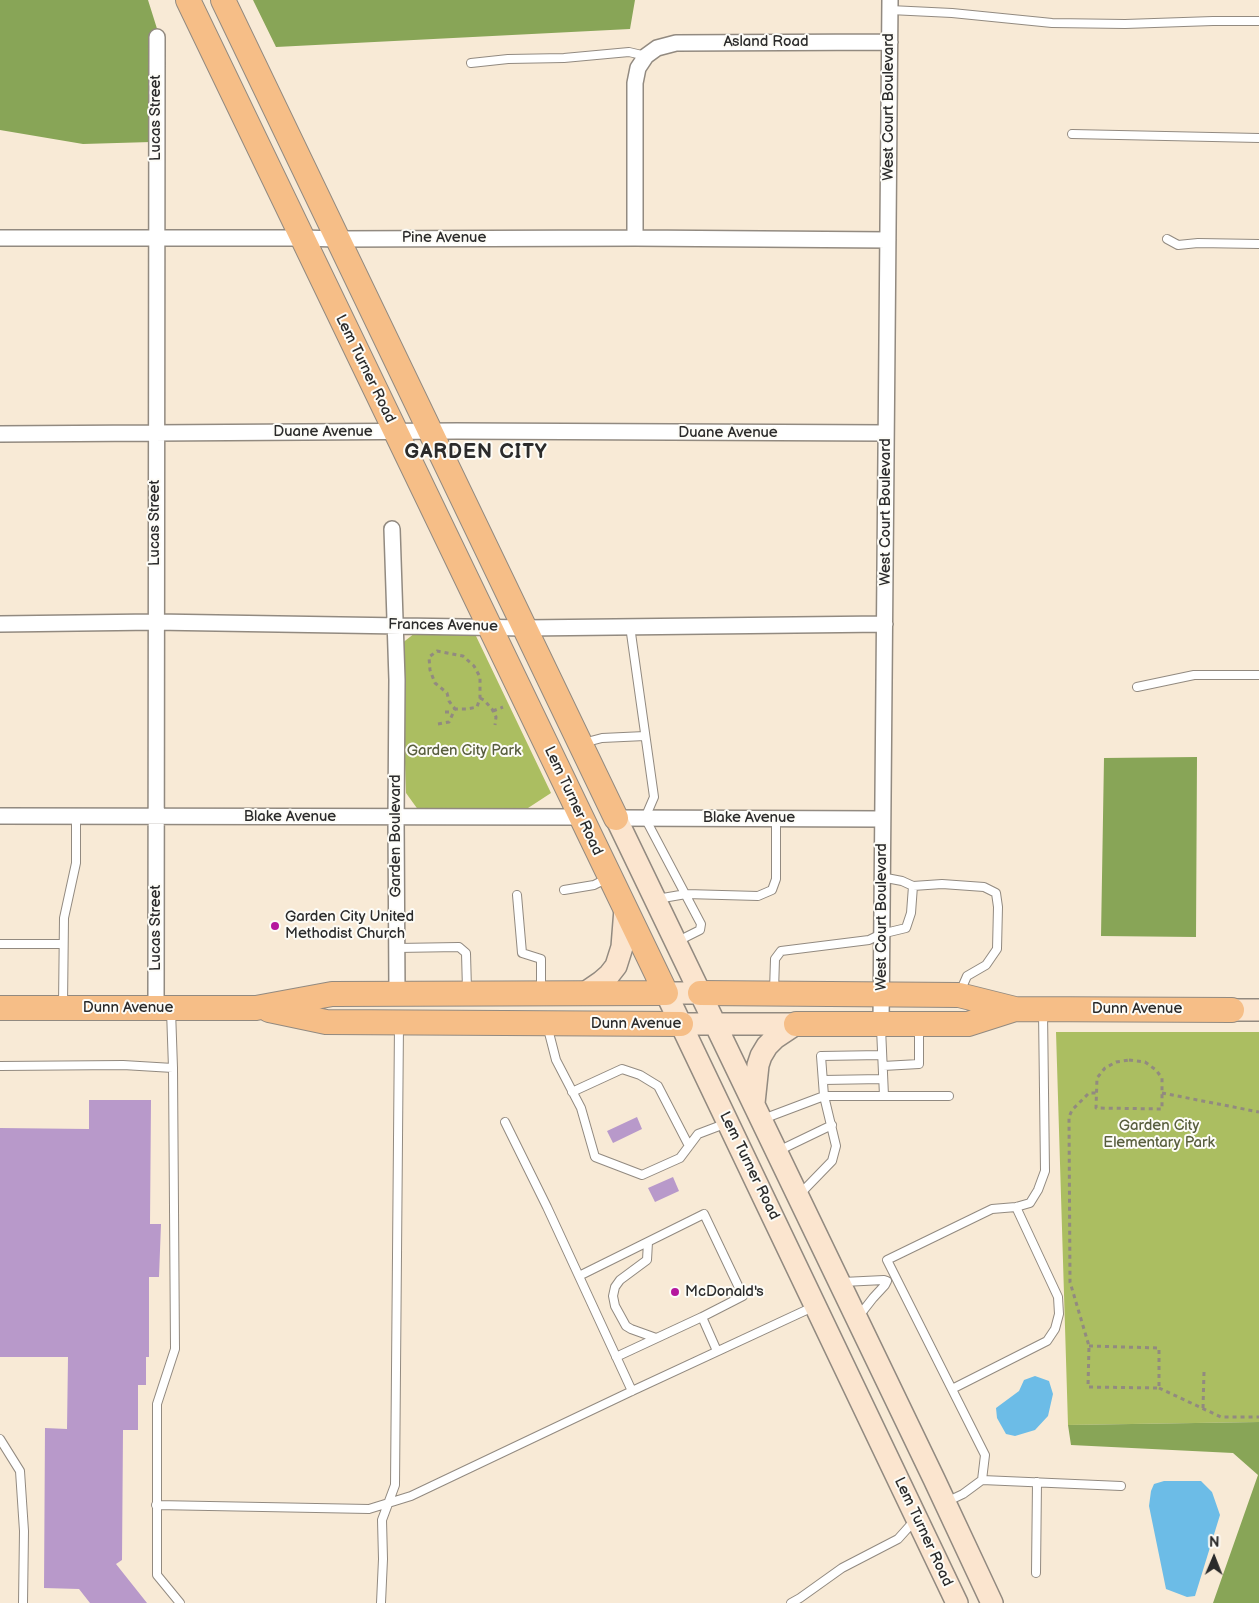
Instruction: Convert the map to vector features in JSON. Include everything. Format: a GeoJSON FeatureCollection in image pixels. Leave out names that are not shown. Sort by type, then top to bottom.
{"type":"FeatureCollection","features":[{"type":"Feature","properties":{"kind":"main road","name":"Lem Turner Road"},"geometry":{"type":"LineString","coordinates":[[188,0],[681,1024],[957,1603]]}},
{"type":"Feature","properties":{"kind":"main road","name":"Lem Turner Road"},"geometry":{"type":"LineString","coordinates":[[223,0],[992,1603]]}},
{"type":"Feature","properties":{"kind":"main road"},"geometry":{"type":"LineString","coordinates":[[585,993],[601,982],[616,966],[622,947],[625,909]]}},
{"type":"Feature","properties":{"kind":"main road","name":"Dunn Avenue"},"geometry":{"type":"LineString","coordinates":[[0,1008],[256,1008],[332,994],[774,993],[959,995],[1015,1009],[1259,1010]]}},
{"type":"Feature","properties":{"kind":"main road","name":"Dunn Avenue"},"geometry":{"type":"LineString","coordinates":[[256,1008],[326,1022],[681,1024],[968,1024],[1015,1009]]}},
{"type":"Feature","properties":{"kind":"main road"},"geometry":{"type":"LineString","coordinates":[[757,1111],[758,1065],[761,1056],[775,1038],[796,1024]]}},
{"type":"Feature","properties":{"kind":"main road"},"geometry":{"type":"LineString","coordinates":[[917,1518],[945,1503]]}},
{"type":"Feature","properties":{"kind":"street","name":"West Court Boulevard"},"geometry":{"type":"LineString","coordinates":[[881,1023],[890,5]]}},
{"type":"Feature","properties":{"kind":"street","name":"Lucas Street"},"geometry":{"type":"LineString","coordinates":[[156,37],[155,816],[163,1008]]}},
{"type":"Feature","properties":{"kind":"street","name":"Asland Road"},"geometry":{"type":"LineString","coordinates":[[646,56],[657,48],[676,43],[890,42]]}},
{"type":"Feature","properties":{"kind":"street"},"geometry":{"type":"LineString","coordinates":[[635,238],[635,83],[638,68],[646,56]]}},
{"type":"Feature","properties":{"kind":"street","name":"Pine Avenue"},"geometry":{"type":"LineString","coordinates":[[0,238],[888,240]]}},
{"type":"Feature","properties":{"kind":"street","name":"Duane Avenue"},"geometry":{"type":"LineString","coordinates":[[0,434],[395,432],[886,433]]}},
{"type":"Feature","properties":{"kind":"street","name":"Garden Boulevard"},"geometry":{"type":"LineString","coordinates":[[392,529],[397,680],[396,994]]}},
{"type":"Feature","properties":{"kind":"street","name":"Frances Avenue"},"geometry":{"type":"LineString","coordinates":[[0,624],[155,622],[525,628],[885,624]]}},
{"type":"Feature","properties":{"kind":"street","name":"Blake Avenue"},"geometry":{"type":"LineString","coordinates":[[0,816],[581,817]]}},
{"type":"Feature","properties":{"kind":"street","name":"Blake Avenue"},"geometry":{"type":"LineString","coordinates":[[616,818],[882,819]]}},
{"type":"Feature","properties":{"kind":"lane"},"geometry":{"type":"LineString","coordinates":[[890,5],[1052,22],[1125,24],[1259,21]]}},
{"type":"Feature","properties":{"kind":"lane"},"geometry":{"type":"LineString","coordinates":[[471,63],[629,52],[646,56]]}},
{"type":"Feature","properties":{"kind":"lane"},"geometry":{"type":"LineString","coordinates":[[1072,134],[1259,138]]}},
{"type":"Feature","properties":{"kind":"lane"},"geometry":{"type":"LineString","coordinates":[[1167,239],[1178,245],[1198,243],[1259,244]]}},
{"type":"Feature","properties":{"kind":"lane"},"geometry":{"type":"LineString","coordinates":[[630,626],[654,797],[646,818],[701,924],[700,930],[676,942]]}},
{"type":"Feature","properties":{"kind":"lane"},"geometry":{"type":"LineString","coordinates":[[1137,686],[1194,675],[1259,676]]}},
{"type":"Feature","properties":{"kind":"lane"},"geometry":{"type":"LineString","coordinates":[[581,744],[602,738],[645,736]]}},
{"type":"Feature","properties":{"kind":"lane"},"geometry":{"type":"LineString","coordinates":[[63,1009],[64,918],[76,863],[76,816]]}},
{"type":"Feature","properties":{"kind":"lane"},"geometry":{"type":"LineString","coordinates":[[655,899],[686,894],[758,896],[772,890],[776,879],[776,818]]}},
{"type":"Feature","properties":{"kind":"lane"},"geometry":{"type":"LineString","coordinates":[[564,890],[594,885],[610,877]]}},
{"type":"Feature","properties":{"kind":"lane"},"geometry":{"type":"LineString","coordinates":[[881,877],[902,881],[913,886],[942,884],[984,887],[996,893],[998,907],[997,949],[986,965],[967,976],[959,995]]}},
{"type":"Feature","properties":{"kind":"lane"},"geometry":{"type":"LineString","coordinates":[[774,993],[775,959],[781,951],[870,940],[881,934],[906,928],[911,912],[913,886]]}},
{"type":"Feature","properties":{"kind":"lane"},"geometry":{"type":"LineString","coordinates":[[517,895],[522,953],[541,959],[542,993]]}},
{"type":"Feature","properties":{"kind":"lane"},"geometry":{"type":"LineString","coordinates":[[0,944],[64,944]]}},
{"type":"Feature","properties":{"kind":"lane"},"geometry":{"type":"LineString","coordinates":[[397,948],[459,947],[466,953],[467,993]]}},
{"type":"Feature","properties":{"kind":"lane"},"geometry":{"type":"LineString","coordinates":[[163,1008],[173,1068],[174,1349],[156,1404],[156,1576],[180,1603]]}},
{"type":"Feature","properties":{"kind":"lane"},"geometry":{"type":"LineString","coordinates":[[982,1480],[985,1456],[887,1260],[992,1209],[1016,1207],[1030,1203],[1038,1190],[1045,1171],[1043,1009]]}},
{"type":"Feature","properties":{"kind":"lane"},"geometry":{"type":"LineString","coordinates":[[381,1603],[382,1520],[395,1485],[399,1022]]}},
{"type":"Feature","properties":{"kind":"lane"},"geometry":{"type":"LineString","coordinates":[[546,1023],[556,1060],[581,1108],[596,1157],[642,1176],[680,1158],[698,1134],[728,1123]]}},
{"type":"Feature","properties":{"kind":"lane"},"geometry":{"type":"LineString","coordinates":[[881,1023],[884,1096]]}},
{"type":"Feature","properties":{"kind":"lane"},"geometry":{"type":"LineString","coordinates":[[883,1066],[920,1064],[919,1024]]}},
{"type":"Feature","properties":{"kind":"lane"},"geometry":{"type":"LineString","coordinates":[[798,1196],[832,1161],[836,1146],[824,1096],[821,1056],[882,1055]]}},
{"type":"Feature","properties":{"kind":"lane"},"geometry":{"type":"LineString","coordinates":[[0,1066],[123,1065],[173,1068]]}},
{"type":"Feature","properties":{"kind":"lane"},"geometry":{"type":"LineString","coordinates":[[572,1092],[622,1069],[640,1075],[658,1086],[689,1146]]}},
{"type":"Feature","properties":{"kind":"lane"},"geometry":{"type":"LineString","coordinates":[[823,1080],[883,1079]]}},
{"type":"Feature","properties":{"kind":"lane"},"geometry":{"type":"LineString","coordinates":[[757,1111],[824,1096],[950,1096]]}},
{"type":"Feature","properties":{"kind":"lane"},"geometry":{"type":"LineString","coordinates":[[505,1122],[632,1391]]}},
{"type":"Feature","properties":{"kind":"lane"},"geometry":{"type":"LineString","coordinates":[[777,1152],[832,1125]]}},
{"type":"Feature","properties":{"kind":"lane"},"geometry":{"type":"LineString","coordinates":[[952,1388],[1047,1341],[1055,1329],[1060,1314],[1058,1297],[1016,1207]]}},
{"type":"Feature","properties":{"kind":"lane"},"geometry":{"type":"LineString","coordinates":[[579,1276],[704,1214],[743,1296],[616,1357]]}},
{"type":"Feature","properties":{"kind":"lane"},"geometry":{"type":"LineString","coordinates":[[648,1242],[647,1260],[620,1280],[615,1287],[613,1296],[615,1306],[626,1326],[656,1338]]}},
{"type":"Feature","properties":{"kind":"lane"},"geometry":{"type":"LineString","coordinates":[[839,1283],[887,1281],[896,1278]]}},
{"type":"Feature","properties":{"kind":"lane"},"geometry":{"type":"LineString","coordinates":[[857,1319],[887,1281]]}},
{"type":"Feature","properties":{"kind":"lane"},"geometry":{"type":"LineString","coordinates":[[156,1505],[369,1509],[411,1496],[816,1306]]}},
{"type":"Feature","properties":{"kind":"lane"},"geometry":{"type":"LineString","coordinates":[[702,1317],[717,1351]]}},
{"type":"Feature","properties":{"kind":"lane"},"geometry":{"type":"LineString","coordinates":[[0,1439],[20,1472],[24,1531],[23,1603]]}},
{"type":"Feature","properties":{"kind":"lane"},"geometry":{"type":"LineString","coordinates":[[945,1503],[963,1494],[982,1480],[1121,1486]]}},
{"type":"Feature","properties":{"kind":"lane"},"geometry":{"type":"LineString","coordinates":[[1036,1573],[1037,1482]]}},
{"type":"Feature","properties":{"kind":"lane"},"geometry":{"type":"LineString","coordinates":[[791,1603],[842,1568],[898,1538],[917,1518]]}},
{"type":"Feature","properties":{"kind":"path"},"geometry":{"type":"LineString","coordinates":[[445,712],[477,707],[480,698],[480,678],[474,666],[463,656],[437,651],[429,657],[430,670],[435,683],[447,693],[448,701],[454,710]]}},
{"type":"Feature","properties":{"kind":"path"},"geometry":{"type":"LineString","coordinates":[[480,698],[493,711],[496,717],[495,726]]}},
{"type":"Feature","properties":{"kind":"path"},"geometry":{"type":"LineString","coordinates":[[493,711],[503,707]]}},
{"type":"Feature","properties":{"kind":"path"},"geometry":{"type":"LineString","coordinates":[[438,724],[449,722],[454,710]]}},
{"type":"Feature","properties":{"kind":"path"},"geometry":{"type":"LineString","coordinates":[[1129,1060],[1144,1062],[1156,1070],[1162,1078],[1162,1093],[1162,1109],[1096,1108],[1097,1078],[1105,1068],[1116,1062],[1129,1060]]}},
{"type":"Feature","properties":{"kind":"path"},"geometry":{"type":"LineString","coordinates":[[1096,1093],[1089,1093],[1072,1110],[1069,1117],[1070,1282],[1089,1346],[1088,1387],[1159,1388],[1221,1417],[1259,1417]]}},
{"type":"Feature","properties":{"kind":"path"},"geometry":{"type":"LineString","coordinates":[[1162,1093],[1259,1112]]}},
{"type":"Feature","properties":{"kind":"path"},"geometry":{"type":"LineString","coordinates":[[1089,1346],[1159,1348],[1159,1388]]}},
{"type":"Feature","properties":{"kind":"path"},"geometry":{"type":"LineString","coordinates":[[1203,1408],[1204,1372]]}},
{"type":"Feature","properties":{"kind":"green space"},"geometry":{"type":"Polygon","coordinates":[[[0,0],[148,0],[159,35],[149,35],[151,142],[83,144],[0,130],[0,0]]]}},
{"type":"Feature","properties":{"kind":"green space"},"geometry":{"type":"Polygon","coordinates":[[[253,0],[635,0],[630,29],[276,47],[253,0]]]}},
{"type":"Feature","properties":{"kind":"green space","name":"Garden City Park"},"geometry":{"type":"Polygon","coordinates":[[[415,633],[476,636],[551,793],[525,810],[419,811],[406,793],[401,644],[415,633]]]}},
{"type":"Feature","properties":{"kind":"green space"},"geometry":{"type":"Polygon","coordinates":[[[1197,757],[1196,937],[1101,936],[1104,758],[1197,757]]]}},
{"type":"Feature","properties":{"kind":"green space","name":"Garden City Elementary Park"},"geometry":{"type":"Polygon","coordinates":[[[1056,1032],[1259,1032],[1259,1422],[1068,1425],[1056,1032]]]}},
{"type":"Feature","properties":{"kind":"green space"},"geometry":{"type":"Polygon","coordinates":[[[1259,1422],[1259,1603],[1213,1603],[1258,1475],[1233,1453],[1071,1445],[1068,1425],[1259,1422]]]}},
{"type":"Feature","properties":{"kind":"water"},"geometry":{"type":"Polygon","coordinates":[[[1035,1376],[1049,1381],[1053,1394],[1048,1416],[1035,1430],[1015,1436],[1006,1434],[997,1418],[996,1408],[1019,1391],[1024,1380],[1035,1376]]]}},
{"type":"Feature","properties":{"kind":"water"},"geometry":{"type":"Polygon","coordinates":[[[1164,1481],[1201,1481],[1212,1492],[1220,1515],[1195,1596],[1187,1597],[1166,1589],[1149,1506],[1154,1484],[1164,1481]]]}},
{"type":"Feature","properties":{"kind":"building"},"geometry":{"type":"Polygon","coordinates":[[[89,1100],[151,1100],[150,1224],[161,1224],[159,1277],[149,1277],[149,1357],[146,1357],[146,1385],[138,1385],[138,1430],[123,1430],[122,1560],[116,1564],[147,1603],[90,1603],[79,1589],[44,1588],[45,1428],[67,1429],[68,1357],[0,1357],[0,1128],[89,1129],[89,1100]]]}},
{"type":"Feature","properties":{"kind":"building"},"geometry":{"type":"Polygon","coordinates":[[[637,1117],[642,1129],[613,1143],[607,1131],[637,1117]]]}},
{"type":"Feature","properties":{"kind":"building"},"geometry":{"type":"Polygon","coordinates":[[[673,1177],[679,1191],[655,1202],[648,1188],[673,1177]]]}},
{"type":"Feature","properties":{"kind":"place","name":"Garden City United Methodist Church"},"geometry":{"type":"Point","coordinates":[275,926]}},
{"type":"Feature","properties":{"kind":"place","name":"McDonald's"},"geometry":{"type":"Point","coordinates":[675,1292]}},
{"type":"Feature","properties":{"kind":"district","name":"GARDEN CITY"},"geometry":{"type":"Point","coordinates":[476,453]}}]}
